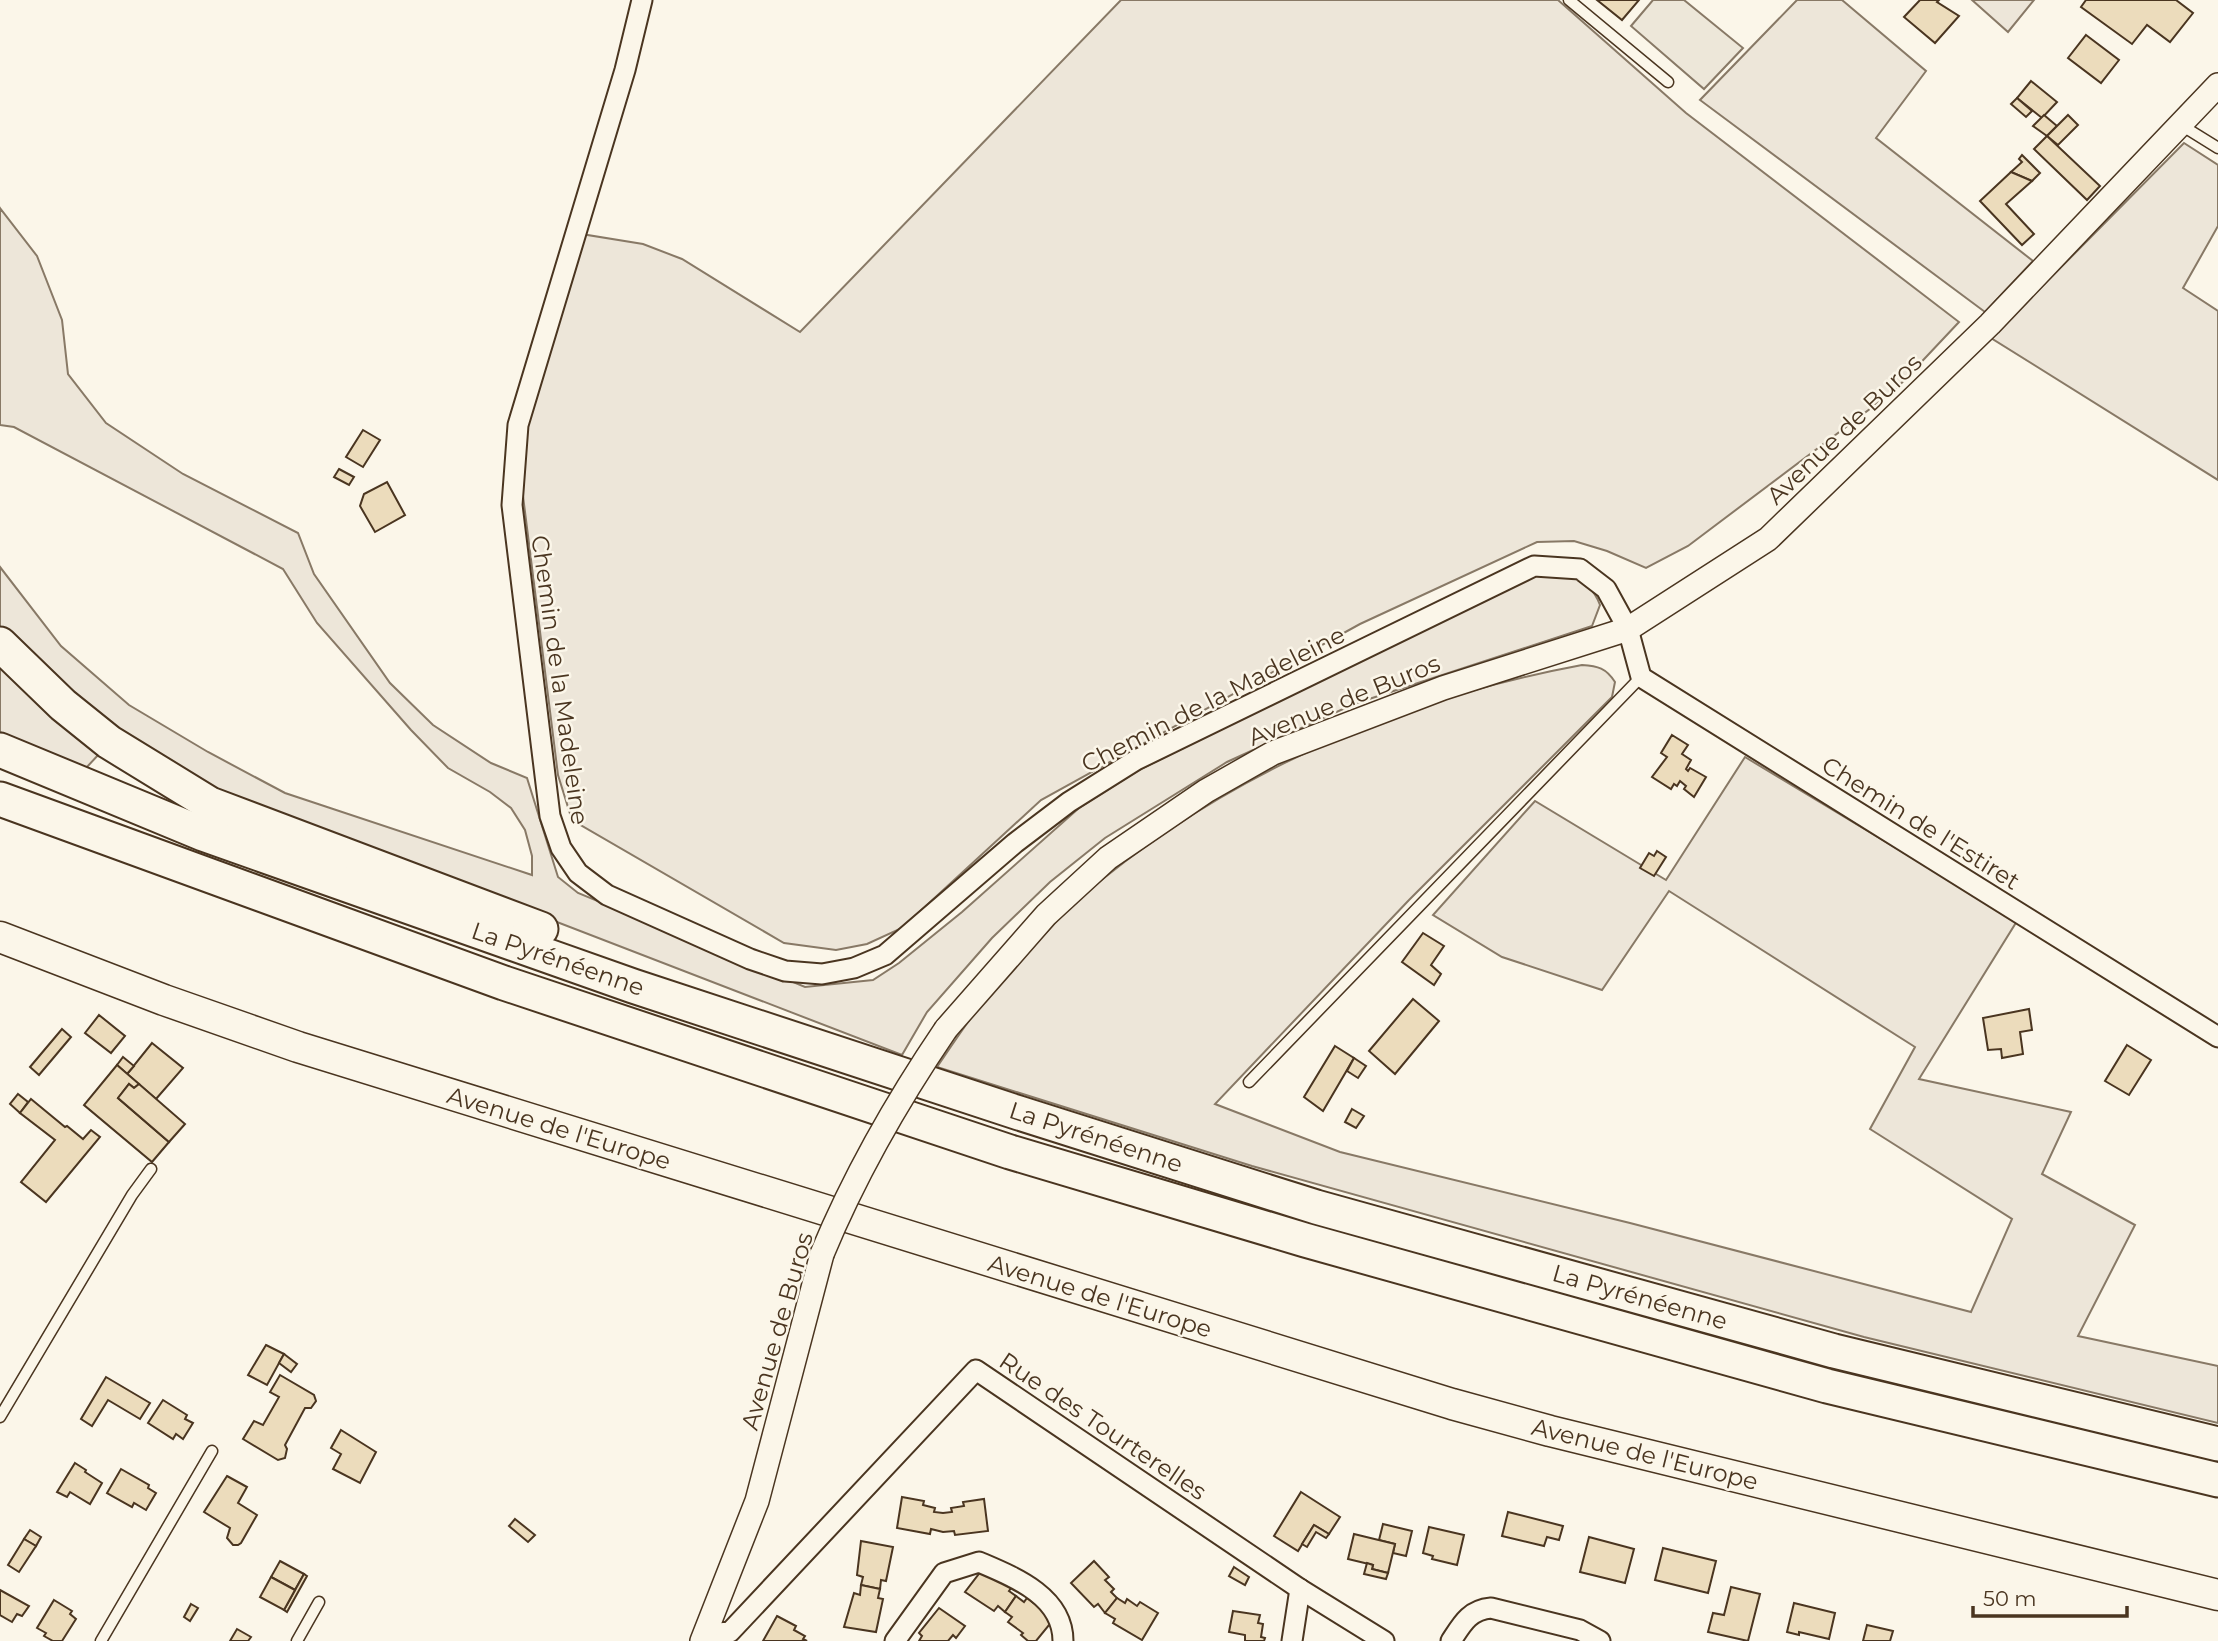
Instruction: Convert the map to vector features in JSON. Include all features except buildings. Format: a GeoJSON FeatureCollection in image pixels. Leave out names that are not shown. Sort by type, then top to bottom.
{"type":"FeatureCollection","features":[{"type":"Feature","properties":{"kind":"highway"},"geometry":{"type":"LineString","coordinates":[[0,643],[63,705],[109,742],[210,804],[605,954],[633,986]]}},
{"type":"Feature","properties":{"kind":"highway","name":"La Pyrénéenne"},"geometry":{"type":"LineString","coordinates":[[0,750],[203,834],[633,986],[1018,1113],[1316,1207],[1834,1351],[2218,1444]]}},
{"type":"Feature","properties":{"kind":"highway","name":"La Pyrénéenne"},"geometry":{"type":"LineString","coordinates":[[0,799],[505,982],[1010,1152],[1305,1240],[1827,1386],[2218,1480]]}},
{"type":"Feature","properties":{"kind":"main road","name":"Avenue de l'Europe"},"geometry":{"type":"LineString","coordinates":[[0,937],[209,1017],[298,1047],[1349,1374],[1550,1431],[2218,1595]]}},
{"type":"Feature","properties":{"kind":"street","name":"Chemin de la Madeleine"},"geometry":{"type":"LineString","coordinates":[[642,0],[625,70],[518,425],[512,505],[550,816],[561,848],[578,873],[607,895],[750,959],[785,971],[822,974],[854,968],[885,955],[1015,842],[1069,802],[1136,761],[1534,566],[1580,569],[1606,589],[1629,629]]}},
{"type":"Feature","properties":{"kind":"street","name":"Avenue de Buros"},"geometry":{"type":"LineString","coordinates":[[704,1637],[757,1501],[822,1254],[846,1196],[909,1083],[946,1028],[1046,915],[1108,858],[1206,791],[1286,748],[1443,688],[1629,629],[1768,539],[1990,324],[2218,85]]}},
{"type":"Feature","properties":{"kind":"street"},"geometry":{"type":"LineString","coordinates":[[1629,629],[1640,677]]}},
{"type":"Feature","properties":{"kind":"street","name":"Chemin de l'Estiret"},"geometry":{"type":"LineString","coordinates":[[1640,677],[2218,1037]]}},
{"type":"Feature","properties":{"kind":"street","name":"Rue des Tourterelles"},"geometry":{"type":"LineString","coordinates":[[704,1637],[730,1632],[976,1370],[1300,1589],[1384,1641]]}},
{"type":"Feature","properties":{"kind":"street"},"geometry":{"type":"LineString","coordinates":[[895,1641],[944,1573],[979,1562],[1041,1593],[1063,1628],[1063,1641]]}},
{"type":"Feature","properties":{"kind":"street"},"geometry":{"type":"LineString","coordinates":[[1292,1641],[1300,1589]]}},
{"type":"Feature","properties":{"kind":"street"},"geometry":{"type":"LineString","coordinates":[[1451,1641],[1464,1619],[1480,1609],[1492,1608],[1580,1630],[1600,1641]]}},
{"type":"Feature","properties":{"kind":"lane"},"geometry":{"type":"LineString","coordinates":[[1570,0],[1668,82]]}},
{"type":"Feature","properties":{"kind":"lane"},"geometry":{"type":"LineString","coordinates":[[2180,124],[2218,148]]}},
{"type":"Feature","properties":{"kind":"lane"},"geometry":{"type":"LineString","coordinates":[[1249,1082],[1640,677]]}},
{"type":"Feature","properties":{"kind":"lane"},"geometry":{"type":"LineString","coordinates":[[0,1417],[132,1195],[151,1168]]}},
{"type":"Feature","properties":{"kind":"lane"},"geometry":{"type":"LineString","coordinates":[[101,1641],[212,1451]]}},
{"type":"Feature","properties":{"kind":"lane"},"geometry":{"type":"LineString","coordinates":[[297,1641],[319,1602]]}},
{"type":"Feature","properties":{"kind":"shaded area"},"geometry":{"type":"Polygon","coordinates":[[[1121,0],[1558,0],[1686,113],[1959,322],[1895,390],[1688,546],[1646,568],[1607,551],[1574,541],[1537,542],[1360,624],[1041,800],[902,928],[867,944],[836,950],[784,943],[572,820],[558,775],[523,496],[523,453],[528,410],[581,234],[643,244],[682,259],[800,332],[1121,0]]]}},
{"type":"Feature","properties":{"kind":"shaded area"},"geometry":{"type":"Polygon","coordinates":[[[1653,0],[1684,0],[1743,48],[1704,89],[1631,26],[1653,0]]]}},
{"type":"Feature","properties":{"kind":"shaded area"},"geometry":{"type":"Polygon","coordinates":[[[1797,0],[1842,0],[1926,71],[1876,138],[2033,261],[1985,312],[1700,100],[1797,0]]]}},
{"type":"Feature","properties":{"kind":"shaded area"},"geometry":{"type":"Polygon","coordinates":[[[1972,0],[2034,0],[2008,32],[1972,0]]]}},
{"type":"Feature","properties":{"kind":"shaded area"},"geometry":{"type":"Polygon","coordinates":[[[2184,143],[2218,165],[2218,226],[2183,288],[2218,311],[2218,480],[1991,338],[2184,143]]]}},
{"type":"Feature","properties":{"kind":"shaded area"},"geometry":{"type":"Polygon","coordinates":[[[0,208],[37,256],[62,320],[68,374],[106,423],[183,474],[298,533],[314,574],[390,683],[433,725],[491,763],[527,778],[558,877],[578,893],[805,987],[873,980],[899,963],[962,912],[1079,808],[1139,770],[1521,581],[1556,574],[1578,579],[1594,594],[1600,605],[1592,626],[1354,704],[1227,762],[1105,838],[1050,882],[992,938],[927,1012],[902,1055],[274,813],[210,786],[91,716],[0,629],[0,567],[61,646],[129,705],[208,752],[285,793],[532,875],[532,856],[525,830],[511,808],[490,792],[448,768],[411,730],[317,623],[283,569],[14,427],[0,425],[0,208]]]}},
{"type":"Feature","properties":{"kind":"shaded area"},"geometry":{"type":"Polygon","coordinates":[[[0,662],[100,753],[86,768],[0,732],[0,662]]]}},
{"type":"Feature","properties":{"kind":"shaded area"},"geometry":{"type":"Polygon","coordinates":[[[1582,665],[1597,667],[1608,674],[1615,682],[1612,697],[1409,900],[1215,1104],[1340,1152],[1630,1223],[1971,1312],[2012,1219],[1870,1129],[1915,1047],[1669,891],[1602,990],[1502,957],[1433,915],[1535,801],[1666,880],[1745,757],[2017,921],[1919,1079],[2071,1112],[2042,1174],[2135,1225],[2078,1336],[2218,1366],[2218,1423],[1864,1337],[1252,1166],[937,1067],[996,985],[1071,906],[1136,853],[1193,814],[1316,748],[1381,721],[1446,698],[1582,665]]]}}]}
